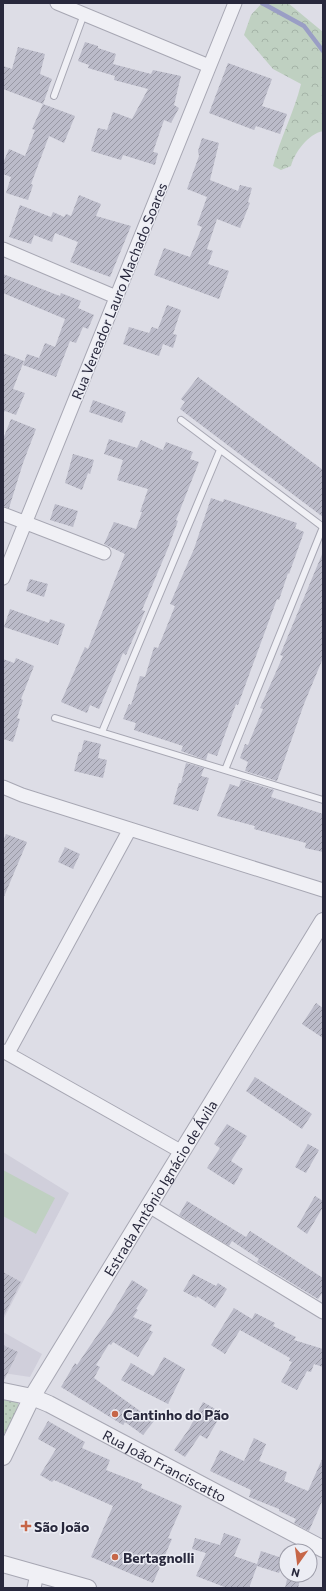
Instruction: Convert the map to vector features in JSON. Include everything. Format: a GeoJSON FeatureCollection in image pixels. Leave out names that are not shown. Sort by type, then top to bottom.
{"type":"FeatureCollection","features":[{"type":"Feature","properties":{"kind":"street"},"geometry":{"type":"LineString","coordinates":[[57,3],[209,66]]}},
{"type":"Feature","properties":{"kind":"street","name":"Rua Vereador Lauro Machado Soares"},"geometry":{"type":"LineString","coordinates":[[3,578],[235,3]]}},
{"type":"Feature","properties":{"kind":"street"},"geometry":{"type":"LineString","coordinates":[[3,249],[116,297]]}},
{"type":"Feature","properties":{"kind":"street"},"geometry":{"type":"LineString","coordinates":[[3,514],[104,554]]}},
{"type":"Feature","properties":{"kind":"street"},"geometry":{"type":"LineString","coordinates":[[3,787],[22,795],[323,890]]}},
{"type":"Feature","properties":{"kind":"street"},"geometry":{"type":"LineString","coordinates":[[130,829],[6,1052],[182,1152]]}},
{"type":"Feature","properties":{"kind":"street","name":"Estrada Antônio Ignácio de Ávila"},"geometry":{"type":"LineString","coordinates":[[4,1450],[32,1397],[323,921]]}},
{"type":"Feature","properties":{"kind":"street"},"geometry":{"type":"LineString","coordinates":[[149,1206],[323,1312]]}},
{"type":"Feature","properties":{"kind":"street","name":"Rua João Franciscatto"},"geometry":{"type":"LineString","coordinates":[[3,1392],[32,1397],[49,1404],[323,1549]]}},
{"type":"Feature","properties":{"kind":"street"},"geometry":{"type":"LineString","coordinates":[[3,1564],[36,1581],[88,1588]]}},
{"type":"Feature","properties":{"kind":"lane"},"geometry":{"type":"LineString","coordinates":[[54,96],[84,14]]}},
{"type":"Feature","properties":{"kind":"lane"},"geometry":{"type":"LineString","coordinates":[[181,420],[323,527],[225,770]]}},
{"type":"Feature","properties":{"kind":"lane"},"geometry":{"type":"LineString","coordinates":[[102,732],[220,450]]}},
{"type":"Feature","properties":{"kind":"lane"},"geometry":{"type":"LineString","coordinates":[[55,718],[323,800]]}},
{"type":"Feature","properties":{"kind":"shaded area"},"geometry":{"type":"Polygon","coordinates":[[[3,1152],[69,1193],[3,1320],[3,1152]]]}},
{"type":"Feature","properties":{"kind":"shaded area"},"geometry":{"type":"Polygon","coordinates":[[[3,1332],[42,1354],[30,1377],[3,1373],[3,1332]]]}},
{"type":"Feature","properties":{"kind":"green space"},"geometry":{"type":"Polygon","coordinates":[[[262,3],[288,3],[323,32],[323,131],[307,140],[299,150],[291,166],[281,170],[273,166],[301,84],[273,69],[244,35],[251,15],[262,3]]]}},
{"type":"Feature","properties":{"kind":"green space"},"geometry":{"type":"Polygon","coordinates":[[[3,1170],[55,1198],[36,1234],[3,1216],[3,1170]]]}},
{"type":"Feature","properties":{"kind":"green space"},"geometry":{"type":"Polygon","coordinates":[[[3,1398],[18,1401],[18,1407],[6,1433],[3,1433],[3,1398]]]}},
{"type":"Feature","properties":{"kind":"building"},"geometry":{"type":"Polygon","coordinates":[[[85,42],[116,54],[113,64],[151,74],[153,70],[181,76],[174,105],[179,108],[171,123],[164,120],[153,152],[158,153],[155,165],[123,155],[121,160],[91,151],[98,128],[107,130],[113,112],[132,119],[148,89],[114,80],[115,76],[88,68],[89,65],[78,61],[85,42]]]}},
{"type":"Feature","properties":{"kind":"building"},"geometry":{"type":"Polygon","coordinates":[[[18,47],[45,54],[40,74],[52,79],[43,104],[3,89],[3,66],[12,69],[18,47]]]}},
{"type":"Feature","properties":{"kind":"building"},"geometry":{"type":"Polygon","coordinates":[[[228,63],[272,79],[262,106],[287,114],[280,134],[256,126],[254,130],[209,113],[228,63]]]}},
{"type":"Feature","properties":{"kind":"building"},"geometry":{"type":"Polygon","coordinates":[[[43,104],[75,116],[64,143],[49,136],[31,184],[33,185],[28,200],[6,193],[11,177],[3,174],[3,163],[9,149],[25,156],[35,130],[32,129],[43,104]]]}},
{"type":"Feature","properties":{"kind":"building"},"geometry":{"type":"Polygon","coordinates":[[[202,138],[219,143],[210,180],[238,191],[240,185],[252,188],[248,202],[250,203],[240,228],[217,219],[207,249],[213,251],[208,264],[229,271],[219,299],[154,275],[164,248],[190,257],[202,227],[197,225],[207,197],[187,189],[199,156],[198,151],[202,138]]]}},
{"type":"Feature","properties":{"kind":"building"},"geometry":{"type":"Polygon","coordinates":[[[79,195],[101,204],[96,216],[131,226],[110,277],[70,262],[78,242],[55,233],[52,242],[34,235],[31,244],[9,237],[20,205],[51,217],[53,212],[64,217],[66,214],[71,216],[79,195]]]}},
{"type":"Feature","properties":{"kind":"building"},"geometry":{"type":"Polygon","coordinates":[[[3,274],[60,296],[61,293],[81,301],[78,308],[94,315],[88,329],[83,327],[76,343],[70,341],[56,377],[23,365],[27,354],[39,358],[45,343],[55,347],[65,319],[3,293],[3,274]]]}},
{"type":"Feature","properties":{"kind":"building"},"geometry":{"type":"Polygon","coordinates":[[[167,305],[181,310],[173,334],[177,335],[173,348],[163,344],[159,356],[123,344],[129,327],[149,333],[152,327],[158,329],[167,305]]]}},
{"type":"Feature","properties":{"kind":"building"},"geometry":{"type":"Polygon","coordinates":[[[3,353],[24,361],[13,389],[25,393],[16,415],[5,411],[3,413],[3,353]]]}},
{"type":"Feature","properties":{"kind":"building"},"geometry":{"type":"Polygon","coordinates":[[[198,377],[323,470],[323,517],[180,409],[185,402],[181,399],[198,377]]]}},
{"type":"Feature","properties":{"kind":"building"},"geometry":{"type":"Polygon","coordinates":[[[93,400],[126,412],[122,423],[89,412],[93,400]]]}},
{"type":"Feature","properties":{"kind":"building"},"geometry":{"type":"Polygon","coordinates":[[[11,419],[36,429],[23,463],[9,508],[3,506],[3,439],[11,419]]]}},
{"type":"Feature","properties":{"kind":"building"},"geometry":{"type":"Polygon","coordinates":[[[109,439],[137,448],[141,440],[163,450],[166,442],[193,452],[190,459],[199,462],[176,520],[178,521],[168,548],[142,610],[145,611],[126,655],[123,653],[99,709],[90,705],[87,713],[61,702],[85,647],[88,649],[125,554],[104,544],[114,522],[136,529],[148,489],[117,480],[123,460],[104,454],[109,439]]]}},
{"type":"Feature","properties":{"kind":"building"},"geometry":{"type":"Polygon","coordinates":[[[73,454],[94,460],[90,474],[88,473],[82,490],[65,483],[73,454]]]}},
{"type":"Feature","properties":{"kind":"building"},"geometry":{"type":"Polygon","coordinates":[[[211,498],[223,502],[224,499],[297,523],[295,528],[304,532],[279,600],[277,599],[238,705],[236,704],[217,756],[208,753],[206,760],[181,751],[183,746],[134,730],[136,723],[123,719],[129,704],[131,705],[140,676],[145,677],[154,647],[158,648],[175,606],[170,604],[194,549],[211,498]]]}},
{"type":"Feature","properties":{"kind":"building"},"geometry":{"type":"Polygon","coordinates":[[[55,504],[78,511],[73,527],[50,520],[55,504]]]}},
{"type":"Feature","properties":{"kind":"building"},"geometry":{"type":"Polygon","coordinates":[[[323,552],[323,658],[304,704],[277,781],[245,771],[248,762],[240,758],[245,744],[248,745],[263,709],[260,708],[283,656],[280,655],[323,552]]]}},
{"type":"Feature","properties":{"kind":"building"},"geometry":{"type":"Polygon","coordinates":[[[30,579],[48,584],[44,597],[26,591],[30,579]]]}},
{"type":"Feature","properties":{"kind":"building"},"geometry":{"type":"Polygon","coordinates":[[[10,609],[49,623],[50,619],[65,624],[58,645],[4,627],[10,609]]]}},
{"type":"Feature","properties":{"kind":"building"},"geometry":{"type":"Polygon","coordinates":[[[16,658],[34,666],[21,699],[23,700],[17,718],[20,719],[13,742],[3,739],[3,659],[14,663],[16,658]]]}},
{"type":"Feature","properties":{"kind":"building"},"geometry":{"type":"Polygon","coordinates":[[[84,740],[101,744],[98,758],[107,760],[103,778],[74,771],[84,740]]]}},
{"type":"Feature","properties":{"kind":"building"},"geometry":{"type":"Polygon","coordinates":[[[186,763],[204,768],[201,776],[209,778],[198,811],[173,804],[179,783],[181,783],[186,763]]]}},
{"type":"Feature","properties":{"kind":"building"},"geometry":{"type":"Polygon","coordinates":[[[241,780],[274,790],[271,797],[323,814],[323,852],[305,848],[306,843],[254,829],[255,826],[217,816],[230,784],[239,787],[241,780]]]}},
{"type":"Feature","properties":{"kind":"building"},"geometry":{"type":"Polygon","coordinates":[[[6,834],[27,842],[3,899],[3,841],[6,834]]]}},
{"type":"Feature","properties":{"kind":"building"},"geometry":{"type":"Polygon","coordinates":[[[65,847],[80,854],[73,869],[58,862],[65,847]]]}},
{"type":"Feature","properties":{"kind":"building"},"geometry":{"type":"Polygon","coordinates":[[[316,1003],[323,1008],[323,1038],[302,1024],[316,1003]]]}},
{"type":"Feature","properties":{"kind":"building"},"geometry":{"type":"Polygon","coordinates":[[[255,1077],[312,1114],[302,1129],[246,1091],[255,1077]]]}},
{"type":"Feature","properties":{"kind":"building"},"geometry":{"type":"Polygon","coordinates":[[[227,1124],[247,1136],[231,1161],[243,1169],[234,1185],[207,1168],[220,1148],[214,1144],[227,1124]]]}},
{"type":"Feature","properties":{"kind":"building"},"geometry":{"type":"Polygon","coordinates":[[[308,1144],[319,1150],[306,1173],[295,1167],[308,1144]]]}},
{"type":"Feature","properties":{"kind":"building"},"geometry":{"type":"Polygon","coordinates":[[[315,1196],[323,1201],[323,1207],[307,1234],[297,1227],[315,1196]]]}},
{"type":"Feature","properties":{"kind":"building"},"geometry":{"type":"Polygon","coordinates":[[[187,1201],[246,1237],[250,1231],[323,1278],[323,1292],[318,1299],[257,1262],[259,1259],[232,1241],[229,1246],[179,1215],[187,1201]]]}},
{"type":"Feature","properties":{"kind":"building"},"geometry":{"type":"Polygon","coordinates":[[[3,1272],[21,1282],[3,1317],[3,1272]]]}},
{"type":"Feature","properties":{"kind":"building"},"geometry":{"type":"Polygon","coordinates":[[[193,1274],[216,1286],[218,1283],[227,1289],[215,1308],[197,1296],[196,1298],[183,1291],[193,1274]]]}},
{"type":"Feature","properties":{"kind":"building"},"geometry":{"type":"Polygon","coordinates":[[[132,1280],[148,1290],[136,1309],[138,1310],[133,1317],[152,1325],[149,1330],[153,1332],[138,1357],[113,1342],[111,1345],[109,1344],[96,1365],[100,1367],[94,1378],[154,1421],[143,1435],[125,1422],[123,1425],[61,1387],[75,1363],[77,1365],[111,1315],[132,1280]]]}},
{"type":"Feature","properties":{"kind":"building"},"geometry":{"type":"Polygon","coordinates":[[[234,1308],[252,1319],[255,1313],[275,1323],[273,1326],[296,1337],[294,1340],[323,1349],[323,1367],[314,1364],[311,1372],[307,1371],[297,1390],[281,1382],[292,1362],[289,1361],[290,1358],[240,1330],[225,1354],[211,1345],[234,1308]]]}},
{"type":"Feature","properties":{"kind":"building"},"geometry":{"type":"Polygon","coordinates":[[[3,1345],[18,1352],[3,1382],[3,1345]]]}},
{"type":"Feature","properties":{"kind":"building"},"geometry":{"type":"Polygon","coordinates":[[[164,1357],[185,1369],[168,1404],[121,1380],[131,1363],[153,1376],[164,1357]]]}},
{"type":"Feature","properties":{"kind":"building"},"geometry":{"type":"Polygon","coordinates":[[[203,1402],[222,1413],[207,1439],[200,1435],[185,1457],[174,1450],[189,1429],[203,1402]]]}},
{"type":"Feature","properties":{"kind":"building"},"geometry":{"type":"Polygon","coordinates":[[[48,1421],[85,1442],[82,1448],[110,1460],[106,1470],[142,1484],[141,1488],[182,1506],[168,1538],[172,1539],[153,1583],[91,1557],[113,1506],[54,1480],[52,1482],[40,1475],[56,1449],[38,1439],[48,1421]]]}},
{"type":"Feature","properties":{"kind":"building"},"geometry":{"type":"Polygon","coordinates":[[[254,1438],[266,1444],[259,1461],[287,1472],[284,1481],[308,1491],[323,1457],[323,1499],[309,1531],[294,1523],[296,1519],[279,1511],[279,1509],[249,1497],[251,1490],[210,1471],[220,1450],[244,1461],[254,1438]]]}},
{"type":"Feature","properties":{"kind":"building"},"geometry":{"type":"Polygon","coordinates":[[[224,1533],[241,1539],[234,1556],[257,1564],[261,1551],[278,1557],[278,1573],[257,1566],[249,1588],[227,1588],[196,1576],[206,1553],[192,1549],[195,1538],[220,1545],[224,1533]]]}},
{"type":"Feature","properties":{"kind":"building"},"geometry":{"type":"Polygon","coordinates":[[[286,1583],[299,1583],[298,1588],[285,1588],[286,1583]]]}},
{"type":"Feature","properties":{"kind":"waterway"},"geometry":{"type":"LineString","coordinates":[[262,3],[304,26],[323,51]]}},
{"type":"Feature","properties":{"kind":"place","name":"Cantinho do Pão"},"geometry":{"type":"Point","coordinates":[115,1414]}},
{"type":"Feature","properties":{"kind":"place","name":"São João"},"geometry":{"type":"Point","coordinates":[26,1526]}},
{"type":"Feature","properties":{"kind":"place","name":"Bertagnolli"},"geometry":{"type":"Point","coordinates":[115,1557]}}]}
